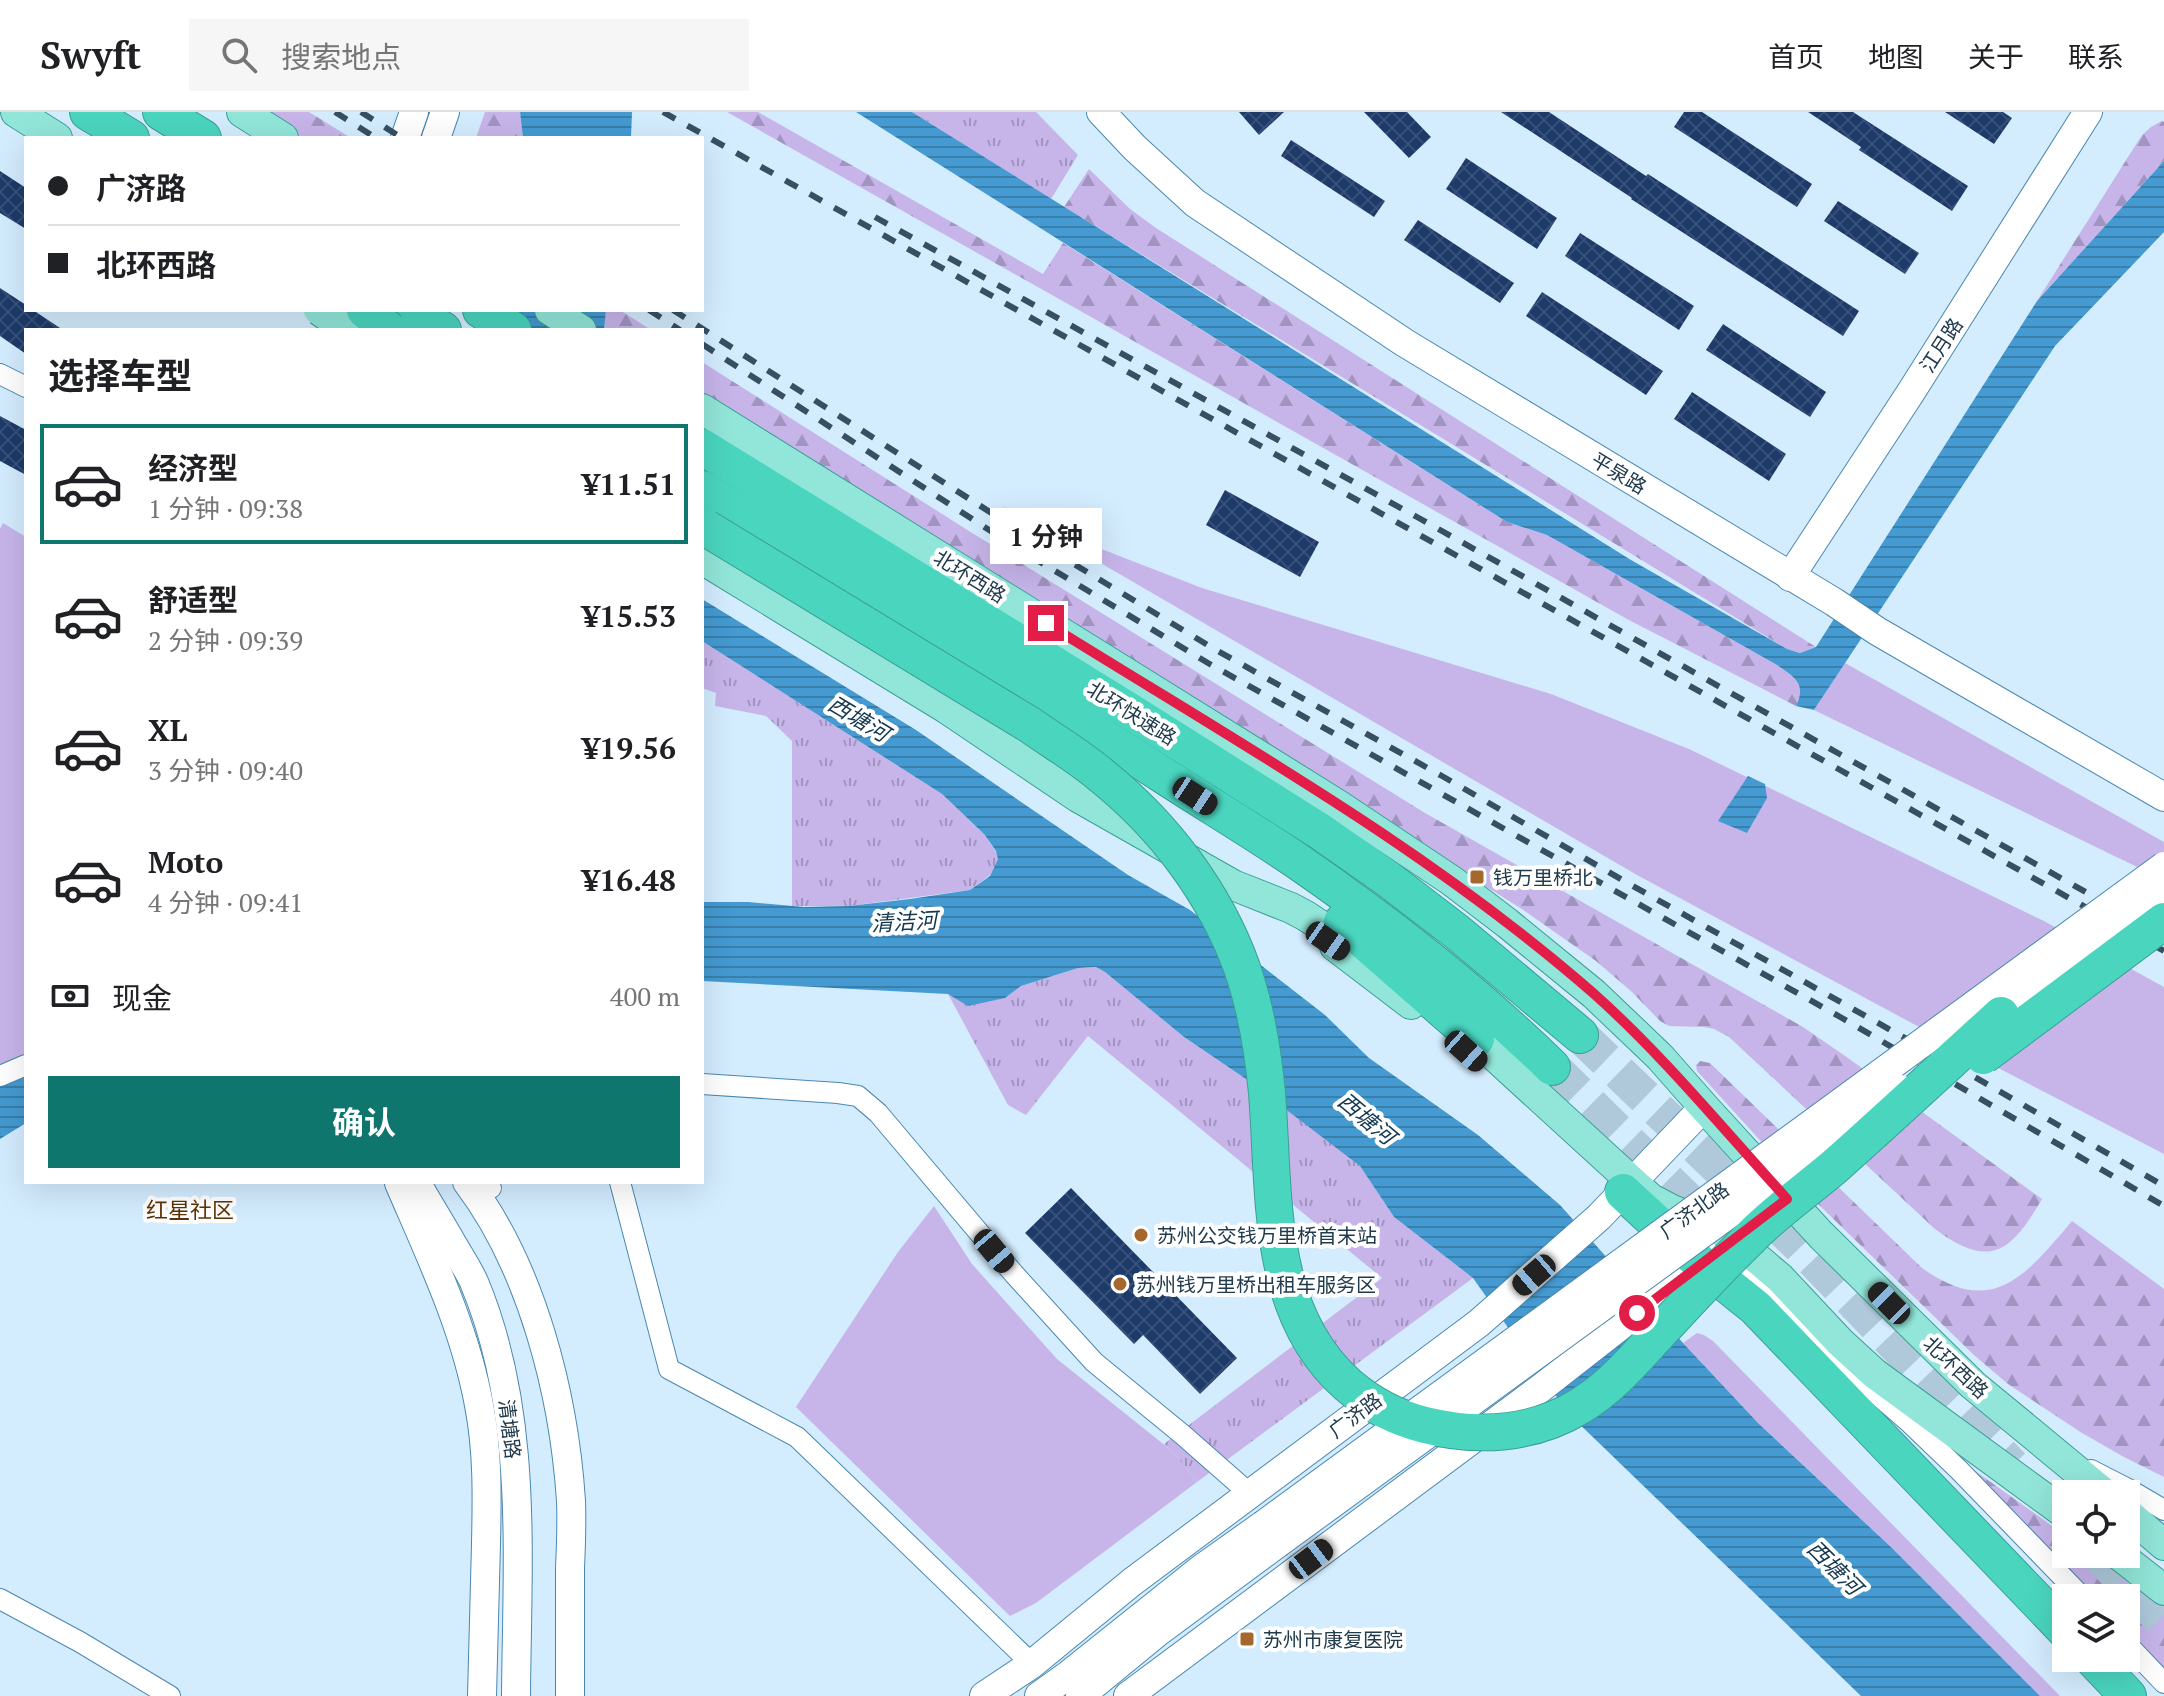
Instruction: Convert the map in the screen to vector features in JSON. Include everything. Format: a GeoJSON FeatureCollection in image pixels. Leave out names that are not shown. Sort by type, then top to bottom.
{"type":"FeatureCollection","features":[{"type":"Feature","properties":{"kind":"highway"},"geometry":{"type":"LineString","coordinates":[[88,112],[128,136]]}},
{"type":"Feature","properties":{"kind":"highway"},"geometry":{"type":"LineString","coordinates":[[369,312],[387,328]]}},
{"type":"Feature","properties":{"kind":"highway"},"geometry":{"type":"LineString","coordinates":[[414,312],[440,328]]}},
{"type":"Feature","properties":{"kind":"highway"},"geometry":{"type":"LineString","coordinates":[[484,312],[510,328]]}},
{"type":"Feature","properties":{"kind":"highway","name":"北环快速路"},"geometry":{"type":"LineString","coordinates":[[704,448],[1321,832],[1446,923],[1580,1035]]}},
{"type":"Feature","properties":{"kind":"highway","name":"北环快速路"},"geometry":{"type":"LineString","coordinates":[[704,490],[1302,864],[1367,911],[1494,1014],[1552,1067]]}},
{"type":"Feature","properties":{"kind":"highway"},"geometry":{"type":"LineString","coordinates":[[704,539],[1030,725],[1129,799],[1174,849],[1218,915],[1238,959],[1250,997],[1264,1070],[1277,1234],[1285,1280],[1294,1308],[1310,1341],[1326,1363],[1357,1392],[1379,1407],[1418,1423],[1472,1433],[1516,1430],[1569,1412],[1597,1394],[1617,1378],[1751,1236],[1831,1169],[2001,1015]]}},
{"type":"Feature","properties":{"kind":"highway"},"geometry":{"type":"LineString","coordinates":[[1019,685],[1145,784],[1292,881],[1373,947],[1476,1039]]}},
{"type":"Feature","properties":{"kind":"highway"},"geometry":{"type":"LineString","coordinates":[[2112,931],[2164,907]]}},
{"type":"Feature","properties":{"kind":"highway"},"geometry":{"type":"LineString","coordinates":[[1831,1169],[2164,921]]}},
{"type":"Feature","properties":{"kind":"highway"},"geometry":{"type":"LineString","coordinates":[[1628,1187],[1719,1249],[1756,1308],[2052,1616]]}},
{"type":"Feature","properties":{"kind":"highway"},"geometry":{"type":"LineString","coordinates":[[2105,1672],[2128,1696]]}},
{"type":"Feature","properties":{"kind":"main road"},"geometry":{"type":"LineString","coordinates":[[16,112],[54,136]]}},
{"type":"Feature","properties":{"kind":"main road"},"geometry":{"type":"LineString","coordinates":[[242,112],[280,136]]}},
{"type":"Feature","properties":{"kind":"main road"},"geometry":{"type":"LineString","coordinates":[[406,136],[414,112]]}},
{"type":"Feature","properties":{"kind":"main road"},"geometry":{"type":"LineString","coordinates":[[437,136],[445,112]]}},
{"type":"Feature","properties":{"kind":"main road","name":"平泉路"},"geometry":{"type":"LineString","coordinates":[[1101,112],[1195,203],[1405,343],[1877,631],[2164,797]]}},
{"type":"Feature","properties":{"kind":"main road","name":"江月路"},"geometry":{"type":"LineString","coordinates":[[1790,577],[2088,112]]}},
{"type":"Feature","properties":{"kind":"main road"},"geometry":{"type":"LineString","coordinates":[[322,312],[345,328]]}},
{"type":"Feature","properties":{"kind":"main road"},"geometry":{"type":"LineString","coordinates":[[553,312],[578,328]]}},
{"type":"Feature","properties":{"kind":"main road","name":"北环西路"},"geometry":{"type":"LineString","coordinates":[[704,410],[1338,805],[1428,864],[1532,942],[1594,994],[1660,1057],[1821,1235],[1973,1385],[2088,1480]]}},
{"type":"Feature","properties":{"kind":"main road"},"geometry":{"type":"LineString","coordinates":[[704,539],[1078,797],[1328,941],[1368,969],[1628,1187],[1662,1206],[1693,1217],[1719,1249],[1780,1278],[1875,1374],[2052,1504]]}},
{"type":"Feature","properties":{"kind":"main road","name":"广济北路"},"geometry":{"type":"LineString","coordinates":[[1270,1534],[2164,866]]}},
{"type":"Feature","properties":{"kind":"main road"},"geometry":{"type":"LineString","coordinates":[[1233,885],[1320,923],[1476,1039],[1628,1187]]}},
{"type":"Feature","properties":{"kind":"main road","name":"广济北路"},"geometry":{"type":"LineString","coordinates":[[1270,1534],[2001,1015],[2164,894]]}},
{"type":"Feature","properties":{"kind":"main road","name":"广济路"},"geometry":{"type":"LineString","coordinates":[[984,1696],[1032,1664],[1132,1582],[1479,1323],[1595,1221],[1704,1107]]}},
{"type":"Feature","properties":{"kind":"main road"},"geometry":{"type":"LineString","coordinates":[[400,1184],[461,1337],[479,1405],[486,1462],[482,1696]]}},
{"type":"Feature","properties":{"kind":"main road","name":"清塘路"},"geometry":{"type":"LineString","coordinates":[[417,1184],[480,1277],[484,1311],[502,1375],[514,1441],[516,1696]]}},
{"type":"Feature","properties":{"kind":"main road","name":"清塘路"},"geometry":{"type":"LineString","coordinates":[[440,1184],[518,1370],[527,1415],[533,1458],[534,1696]]}},
{"type":"Feature","properties":{"kind":"main road"},"geometry":{"type":"LineString","coordinates":[[477,1186],[507,1245],[535,1314],[560,1419],[571,1502],[570,1696]]}},
{"type":"Feature","properties":{"kind":"main road"},"geometry":{"type":"LineString","coordinates":[[1128,1696],[1541,1388],[1787,1199]]}},
{"type":"Feature","properties":{"kind":"main road"},"geometry":{"type":"LineString","coordinates":[[2140,1524],[2164,1545]]}},
{"type":"Feature","properties":{"kind":"main road"},"geometry":{"type":"LineString","coordinates":[[1039,1696],[1189,1578],[1270,1534]]}},
{"type":"Feature","properties":{"kind":"main road"},"geometry":{"type":"LineString","coordinates":[[1080,1696],[1270,1534]]}},
{"type":"Feature","properties":{"kind":"main road"},"geometry":{"type":"LineString","coordinates":[[2136,1568],[2164,1590]]}},
{"type":"Feature","properties":{"kind":"street"},"geometry":{"type":"LineString","coordinates":[[0,374],[24,386]]}},
{"type":"Feature","properties":{"kind":"street"},"geometry":{"type":"LineString","coordinates":[[0,1076],[24,1066]]}},
{"type":"Feature","properties":{"kind":"street"},"geometry":{"type":"LineString","coordinates":[[704,1084],[858,1096],[878,1113],[1014,1274],[1094,1362],[1250,1494]]}},
{"type":"Feature","properties":{"kind":"street"},"geometry":{"type":"LineString","coordinates":[[621,1184],[669,1369],[797,1437],[1032,1664]]}},
{"type":"Feature","properties":{"kind":"street"},"geometry":{"type":"LineString","coordinates":[[1719,1249],[1768,1288],[1850,1371],[1938,1449],[2069,1584]]}},
{"type":"Feature","properties":{"kind":"street"},"geometry":{"type":"LineString","coordinates":[[2054,1451],[2164,1510]]}},
{"type":"Feature","properties":{"kind":"street"},"geometry":{"type":"LineString","coordinates":[[0,1599],[170,1696]]}},
{"type":"Feature","properties":{"kind":"street"},"geometry":{"type":"LineString","coordinates":[[2140,1658],[2164,1683]]}},
{"type":"Feature","properties":{"kind":"green space"},"geometry":{"type":"Polygon","coordinates":[[[262,112],[309,112],[348,136],[300,136],[262,112]]]}},
{"type":"Feature","properties":{"kind":"green space"},"geometry":{"type":"Polygon","coordinates":[[[485,112],[520,112],[523,136],[477,136],[485,112]]]}},
{"type":"Feature","properties":{"kind":"green space"},"geometry":{"type":"Polygon","coordinates":[[[727,112],[758,112],[1043,274],[1063,243],[1507,522],[1547,535],[1777,665],[1797,681],[1800,692],[1796,706],[1627,619],[727,112]]]}},
{"type":"Feature","properties":{"kind":"green space"},"geometry":{"type":"Polygon","coordinates":[[[912,112],[1036,112],[1078,155],[1051,199],[912,112]]]}},
{"type":"Feature","properties":{"kind":"green space"},"geometry":{"type":"Polygon","coordinates":[[[2162,121],[2164,161],[2037,301],[2142,135],[2162,121]]]}},
{"type":"Feature","properties":{"kind":"green space"},"geometry":{"type":"Polygon","coordinates":[[[1089,169],[1130,209],[1156,228],[1816,647],[1800,653],[1787,649],[1064,207],[1089,169]]]}},
{"type":"Feature","properties":{"kind":"green space"},"geometry":{"type":"Polygon","coordinates":[[[606,312],[623,312],[648,328],[605,328],[606,312]]]}},
{"type":"Feature","properties":{"kind":"green space"},"geometry":{"type":"Polygon","coordinates":[[[704,363],[1425,813],[1803,1027],[2042,1199],[2020,1232],[1998,1249],[1985,1252],[1954,1242],[1935,1229],[1729,1037],[1714,1029],[1669,1026],[1660,1021],[1596,961],[1522,909],[704,398],[704,363]]]}},
{"type":"Feature","properties":{"kind":"green space"},"geometry":{"type":"Polygon","coordinates":[[[1001,505],[1060,533],[1202,588],[1551,694],[1689,749],[2044,921],[2164,987],[2164,1154],[1637,875],[1001,505]]]}},
{"type":"Feature","properties":{"kind":"green space"},"geometry":{"type":"Polygon","coordinates":[[[3,523],[24,536],[24,1076],[0,1086],[0,529],[3,523]]]}},
{"type":"Feature","properties":{"kind":"green space"},"geometry":{"type":"Polygon","coordinates":[[[704,642],[942,794],[984,834],[998,855],[990,875],[970,890],[849,906],[792,906],[792,741],[766,716],[715,706],[716,693],[704,689],[704,642]]]}},
{"type":"Feature","properties":{"kind":"green space"},"geometry":{"type":"Polygon","coordinates":[[[1845,663],[2164,842],[2164,880],[1814,710],[1845,663]]]}},
{"type":"Feature","properties":{"kind":"green space"},"geometry":{"type":"Polygon","coordinates":[[[1096,967],[1184,1037],[1350,1157],[1360,1166],[1394,1217],[1473,1278],[1197,1482],[1164,1444],[1382,1278],[1088,1036],[1026,1115],[1008,1105],[948,994],[959,999],[1005,998],[1021,986],[1078,968],[1096,967]]]}},
{"type":"Feature","properties":{"kind":"green space"},"geometry":{"type":"Polygon","coordinates":[[[1700,1061],[1710,1063],[1922,1268],[1947,1283],[1969,1290],[1989,1290],[2006,1284],[2039,1258],[2072,1221],[2164,1289],[2164,1477],[2082,1433],[2008,1384],[1975,1356],[1819,1205],[1697,1071],[1696,1065],[1700,1061]]]}},
{"type":"Feature","properties":{"kind":"green space"},"geometry":{"type":"Polygon","coordinates":[[[934,1206],[972,1264],[1057,1359],[1172,1451],[1197,1482],[1036,1603],[1010,1616],[796,1407],[898,1252],[934,1206]]]}},
{"type":"Feature","properties":{"kind":"green space"},"geometry":{"type":"Polygon","coordinates":[[[1697,1333],[1713,1341],[2060,1696],[2040,1696],[1892,1548],[1759,1424],[1683,1343],[1697,1333]]]}},
{"type":"Feature","properties":{"kind":"green space"},"geometry":{"type":"Polygon","coordinates":[[[1967,1465],[2052,1526],[2052,1553],[1967,1465]]]}},
{"type":"Feature","properties":{"kind":"green space"},"geometry":{"type":"Polygon","coordinates":[[[2067,1568],[2110,1568],[2131,1584],[2082,1584],[2067,1568]]]}},
{"type":"Feature","properties":{"kind":"green space"},"geometry":{"type":"Polygon","coordinates":[[[2140,1591],[2164,1609],[2164,1668],[2140,1643],[2140,1591]]]}},
{"type":"Feature","properties":{"kind":"water"},"geometry":{"type":"Polygon","coordinates":[[[520,112],[632,112],[631,136],[523,136],[520,112]]]}},
{"type":"Feature","properties":{"kind":"water"},"geometry":{"type":"Polygon","coordinates":[[[856,112],[912,112],[1631,560],[1787,649],[1800,653],[1816,647],[2037,301],[2164,161],[2164,232],[2055,346],[1814,710],[1796,706],[1800,692],[1797,681],[1777,665],[1547,535],[1507,522],[856,112]]]}},
{"type":"Feature","properties":{"kind":"water"},"geometry":{"type":"Polygon","coordinates":[[[517,312],[606,312],[604,328],[516,328],[517,312]]]}},
{"type":"Feature","properties":{"kind":"water"},"geometry":{"type":"Polygon","coordinates":[[[704,600],[916,730],[1128,875],[1190,910],[1325,1015],[1369,1058],[1478,1135],[1560,1205],[1759,1424],[1892,1548],[2040,1696],[1861,1696],[1569,1414],[1473,1278],[1394,1217],[1360,1166],[1246,1079],[1184,1037],[1096,967],[1078,968],[1021,986],[1005,998],[968,1006],[948,994],[704,981],[704,902],[849,906],[970,890],[990,876],[998,859],[996,851],[984,834],[942,794],[704,642],[704,600]]]}},
{"type":"Feature","properties":{"kind":"water"},"geometry":{"type":"Polygon","coordinates":[[[1748,776],[1765,784],[1767,798],[1747,833],[1718,821],[1748,776]]]}},
{"type":"Feature","properties":{"kind":"water"},"geometry":{"type":"Polygon","coordinates":[[[24,1076],[24,1124],[0,1139],[0,1086],[24,1076]]]}},
{"type":"Feature","properties":{"kind":"building"},"geometry":{"type":"Polygon","coordinates":[[[1239,112],[1284,112],[1259,135],[1239,112]]]}},
{"type":"Feature","properties":{"kind":"building"},"geometry":{"type":"Polygon","coordinates":[[[1364,112],[1407,112],[1431,137],[1409,158],[1364,112]]]}},
{"type":"Feature","properties":{"kind":"building"},"geometry":{"type":"Polygon","coordinates":[[[1501,112],[1549,112],[1859,311],[1843,336],[1501,112]]]}},
{"type":"Feature","properties":{"kind":"building"},"geometry":{"type":"Polygon","coordinates":[[[1684,112],[1702,112],[1812,184],[1797,207],[1674,127],[1684,112]]]}},
{"type":"Feature","properties":{"kind":"building"},"geometry":{"type":"Polygon","coordinates":[[[1808,112],[1853,112],[1968,186],[1952,211],[1859,150],[1861,147],[1808,112]]]}},
{"type":"Feature","properties":{"kind":"building"},"geometry":{"type":"Polygon","coordinates":[[[1945,112],[2003,112],[2012,118],[1994,144],[1945,112]]]}},
{"type":"Feature","properties":{"kind":"building"},"geometry":{"type":"Polygon","coordinates":[[[1291,140],[1385,201],[1374,217],[1281,156],[1291,140]]]}},
{"type":"Feature","properties":{"kind":"building"},"geometry":{"type":"Polygon","coordinates":[[[1466,158],[1557,218],[1537,249],[1446,189],[1466,158]]]}},
{"type":"Feature","properties":{"kind":"building"},"geometry":{"type":"Polygon","coordinates":[[[0,171],[24,187],[24,228],[0,213],[0,171]]]}},
{"type":"Feature","properties":{"kind":"building"},"geometry":{"type":"Polygon","coordinates":[[[1838,201],[1919,253],[1905,274],[1824,221],[1838,201]]]}},
{"type":"Feature","properties":{"kind":"building"},"geometry":{"type":"Polygon","coordinates":[[[1418,220],[1514,283],[1500,303],[1404,240],[1418,220]]]}},
{"type":"Feature","properties":{"kind":"building"},"geometry":{"type":"Polygon","coordinates":[[[1580,233],[1694,306],[1679,330],[1565,256],[1580,233]]]}},
{"type":"Feature","properties":{"kind":"building"},"geometry":{"type":"Polygon","coordinates":[[[0,288],[24,304],[24,312],[36,312],[60,328],[24,328],[24,353],[0,336],[0,288]]]}},
{"type":"Feature","properties":{"kind":"building"},"geometry":{"type":"Polygon","coordinates":[[[1542,292],[1663,371],[1646,395],[1526,316],[1542,292]]]}},
{"type":"Feature","properties":{"kind":"building"},"geometry":{"type":"Polygon","coordinates":[[[1723,324],[1826,392],[1810,417],[1706,350],[1723,324]]]}},
{"type":"Feature","properties":{"kind":"building"},"geometry":{"type":"Polygon","coordinates":[[[1692,392],[1786,454],[1769,481],[1674,419],[1692,392]]]}},
{"type":"Feature","properties":{"kind":"building"},"geometry":{"type":"Polygon","coordinates":[[[0,416],[24,429],[24,474],[0,461],[0,416]]]}},
{"type":"Feature","properties":{"kind":"building"},"geometry":{"type":"Polygon","coordinates":[[[1225,490],[1319,542],[1300,577],[1206,525],[1225,490]]]}},
{"type":"Feature","properties":{"kind":"building","name":"苏州钱万里桥出租车服务区"},"geometry":{"type":"Polygon","coordinates":[[[1071,1188],[1237,1358],[1200,1394],[1143,1335],[1134,1344],[1025,1233],[1071,1188]]]}},
{"type":"Feature","properties":{"kind":"tunnel"},"geometry":{"type":"LineString","coordinates":[[1580,1035],[1798,1244],[2012,1466]]}},
{"type":"Feature","properties":{"kind":"tunnel"},"geometry":{"type":"LineString","coordinates":[[1552,1067],[1721,1233]]}},
{"type":"Feature","properties":{"kind":"tunnel"},"geometry":{"type":"LineString","coordinates":[[2112,1568],[2164,1622]]}},
{"type":"Feature","properties":{"kind":"railway"},"geometry":{"type":"LineString","coordinates":[[335,112],[373,136]]}},
{"type":"Feature","properties":{"kind":"railway"},"geometry":{"type":"LineString","coordinates":[[361,112],[399,136]]}},
{"type":"Feature","properties":{"kind":"railway"},"geometry":{"type":"LineString","coordinates":[[663,112],[2164,951]]}},
{"type":"Feature","properties":{"kind":"railway"},"geometry":{"type":"LineString","coordinates":[[875,217],[2164,936]]}},
{"type":"Feature","properties":{"kind":"railway"},"geometry":{"type":"LineString","coordinates":[[652,312],[677,328]]}},
{"type":"Feature","properties":{"kind":"railway"},"geometry":{"type":"LineString","coordinates":[[676,312],[701,328]]}},
{"type":"Feature","properties":{"kind":"railway"},"geometry":{"type":"LineString","coordinates":[[704,330],[1026,535],[1216,650],[2164,1186]]}},
{"type":"Feature","properties":{"kind":"railway"},"geometry":{"type":"LineString","coordinates":[[704,345],[1017,548],[1208,663],[1842,1018],[2164,1206]]}},
{"type":"Feature","properties":{"kind":"place","name":"钱万里桥北"},"geometry":{"type":"Point","coordinates":[1477,877]}},
{"type":"Feature","properties":{"kind":"place","name":"苏州公交钱万里桥首末站"},"geometry":{"type":"Point","coordinates":[1141,1235]}},
{"type":"Feature","properties":{"kind":"place","name":"苏州钱万里桥出租车服务区"},"geometry":{"type":"Point","coordinates":[1120,1284]}},
{"type":"Feature","properties":{"kind":"place","name":"苏州市康复医院"},"geometry":{"type":"Point","coordinates":[1247,1639]}},
{"type":"Feature","properties":{"kind":"district","name":"红星社区"},"geometry":{"type":"Point","coordinates":[190,1209]}},
{"type":"Feature","properties":{"kind":"route"},"geometry":{"type":"LineString","coordinates":[[1046,623],[1338,805],[1452,881],[1507,923],[1631,1028],[1787,1199],[1637,1313]]}},
{"type":"Feature","properties":{"kind":"water label","name":"西塘河"},"geometry":{"type":"Point","coordinates":[859,718]}},
{"type":"Feature","properties":{"kind":"water label","name":"清洁河"},"geometry":{"type":"Point","coordinates":[904,921]}},
{"type":"Feature","properties":{"kind":"water label","name":"西塘河"},"geometry":{"type":"Point","coordinates":[1367,1118]}},
{"type":"Feature","properties":{"kind":"water label","name":"西塘河"},"geometry":{"type":"Point","coordinates":[1835,1567]}}]}
